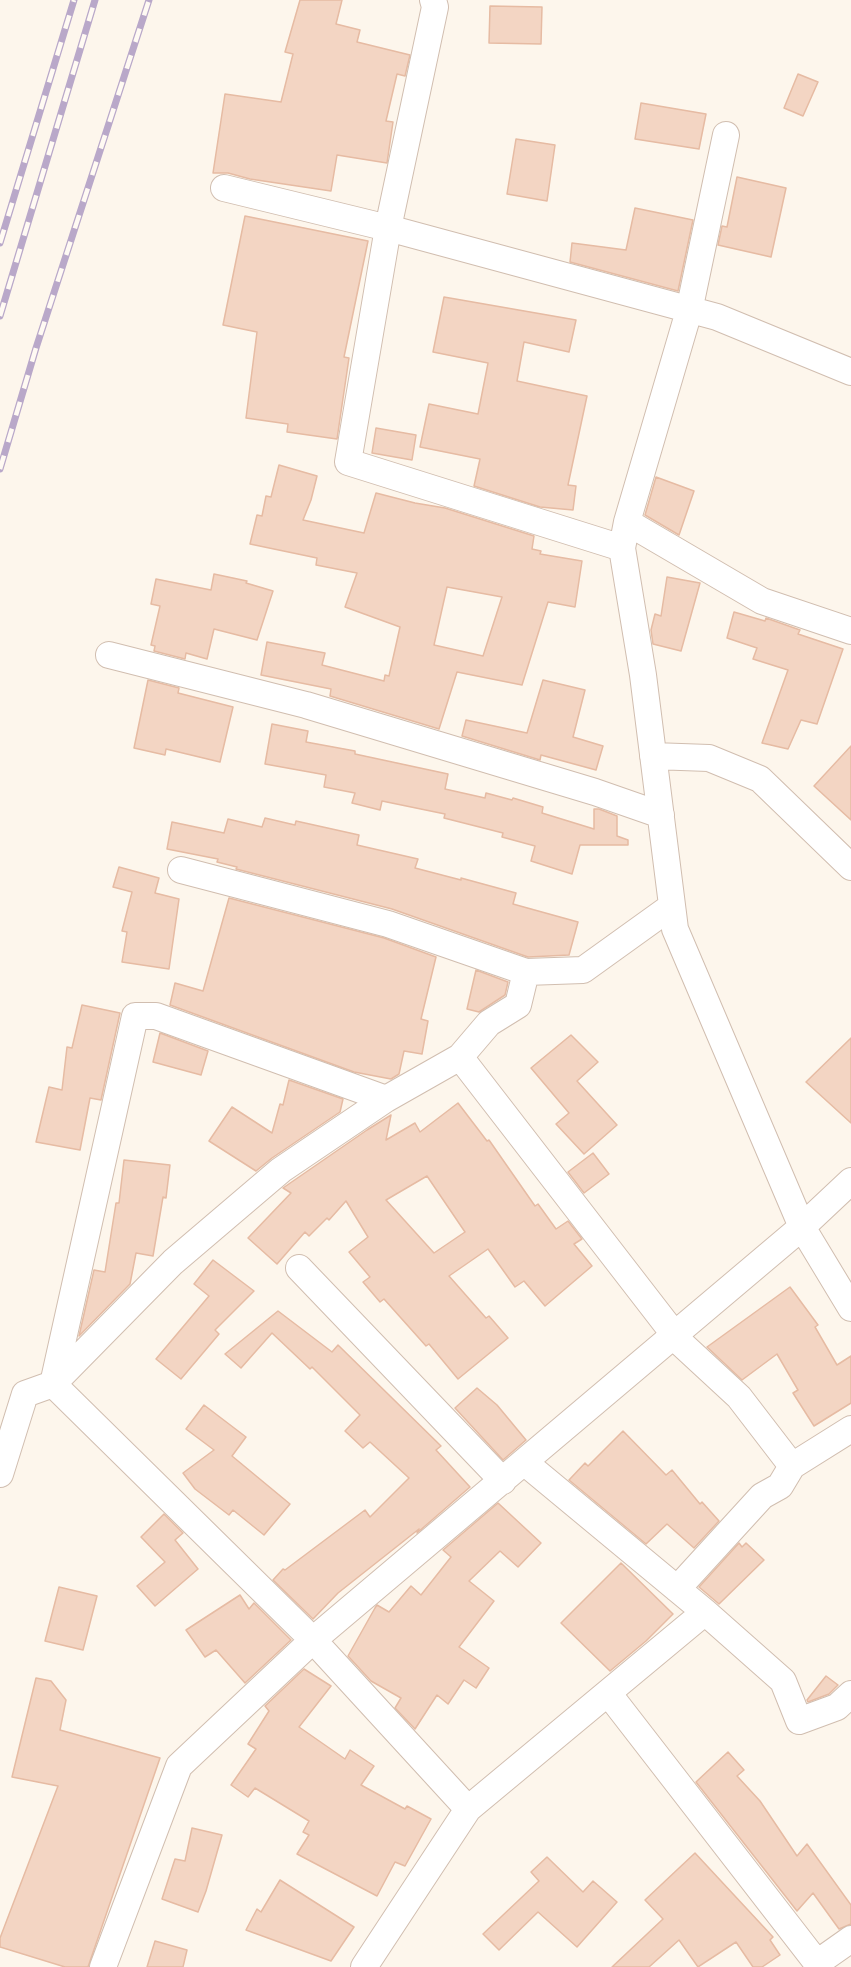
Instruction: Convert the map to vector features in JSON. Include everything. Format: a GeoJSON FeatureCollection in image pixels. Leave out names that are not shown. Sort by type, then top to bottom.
{"type":"FeatureCollection","features":[{"type":"Feature","properties":{"kind":"street"},"geometry":{"type":"LineString","coordinates":[[433,0],[435,7],[388,228],[348,462],[622,548]]}},
{"type":"Feature","properties":{"kind":"street"},"geometry":{"type":"LineString","coordinates":[[726,135],[689,311],[627,522],[622,548],[643,675],[675,929],[802,1227],[851,1308]]}},
{"type":"Feature","properties":{"kind":"street"},"geometry":{"type":"LineString","coordinates":[[224,188],[388,228],[717,317],[851,372]]}},
{"type":"Feature","properties":{"kind":"street"},"geometry":{"type":"LineString","coordinates":[[627,522],[762,601],[851,631]]}},
{"type":"Feature","properties":{"kind":"street"},"geometry":{"type":"LineString","coordinates":[[109,655],[306,705],[661,814]]}},
{"type":"Feature","properties":{"kind":"street"},"geometry":{"type":"LineString","coordinates":[[653,756],[709,758],[760,779],[851,867]]}},
{"type":"Feature","properties":{"kind":"street"},"geometry":{"type":"LineString","coordinates":[[181,870],[388,924],[526,972],[584,970],[672,906]]}},
{"type":"Feature","properties":{"kind":"street"},"geometry":{"type":"LineString","coordinates":[[0,1474],[25,1394],[53,1384],[173,1262],[281,1170],[386,1099],[460,1057],[489,1023],[518,1005],[526,972]]}},
{"type":"Feature","properties":{"kind":"street"},"geometry":{"type":"LineString","coordinates":[[53,1384],[135,1016],[156,1016],[386,1099]]}},
{"type":"Feature","properties":{"kind":"street"},"geometry":{"type":"LineString","coordinates":[[460,1057],[674,1334],[673,1336],[739,1397],[792,1466]]}},
{"type":"Feature","properties":{"kind":"street"},"geometry":{"type":"LineString","coordinates":[[103,1967],[179,1766],[313,1641],[802,1227],[851,1181]]}},
{"type":"Feature","properties":{"kind":"street"},"geometry":{"type":"LineString","coordinates":[[299,1268],[503,1480]]}},
{"type":"Feature","properties":{"kind":"street"},"geometry":{"type":"LineString","coordinates":[[53,1384],[313,1641],[468,1809]]}},
{"type":"Feature","properties":{"kind":"street"},"geometry":{"type":"LineString","coordinates":[[677,1588],[762,1496],[780,1486],[792,1466],[851,1429]]}},
{"type":"Feature","properties":{"kind":"street"},"geometry":{"type":"LineString","coordinates":[[524,1462],[677,1588],[783,1681],[799,1721],[837,1707],[851,1694]]}},
{"type":"Feature","properties":{"kind":"street"},"geometry":{"type":"LineString","coordinates":[[364,1967],[468,1809],[705,1612]]}},
{"type":"Feature","properties":{"kind":"street"},"geometry":{"type":"LineString","coordinates":[[608,1693],[817,1964],[851,1939]]}},
{"type":"Feature","properties":{"kind":"building"},"geometry":{"type":"Polygon","coordinates":[[[300,0],[342,0],[336,24],[360,30],[357,42],[410,55],[405,76],[397,74],[386,121],[393,122],[387,163],[337,155],[331,191],[250,179],[228,173],[213,173],[225,94],[281,102],[293,54],[285,52],[300,0]]]}},
{"type":"Feature","properties":{"kind":"building"},"geometry":{"type":"Polygon","coordinates":[[[490,6],[542,7],[541,44],[489,43],[490,6]]]}},
{"type":"Feature","properties":{"kind":"building"},"geometry":{"type":"Polygon","coordinates":[[[798,74],[818,82],[803,116],[784,108],[798,74]]]}},
{"type":"Feature","properties":{"kind":"building"},"geometry":{"type":"Polygon","coordinates":[[[641,103],[706,114],[699,149],[635,139],[641,103]]]}},
{"type":"Feature","properties":{"kind":"building"},"geometry":{"type":"Polygon","coordinates":[[[516,139],[555,145],[547,201],[507,194],[516,139]]]}},
{"type":"Feature","properties":{"kind":"building"},"geometry":{"type":"Polygon","coordinates":[[[737,177],[786,188],[771,257],[718,245],[722,226],[727,227],[737,177]]]}},
{"type":"Feature","properties":{"kind":"building"},"geometry":{"type":"Polygon","coordinates":[[[635,208],[693,220],[678,291],[570,262],[572,243],[626,250],[635,208]]]}},
{"type":"Feature","properties":{"kind":"building"},"geometry":{"type":"Polygon","coordinates":[[[245,216],[368,241],[344,357],[349,358],[337,439],[287,432],[288,424],[246,418],[257,332],[223,325],[245,216]]]}},
{"type":"Feature","properties":{"kind":"building"},"geometry":{"type":"Polygon","coordinates":[[[444,297],[576,320],[569,352],[524,342],[517,381],[587,396],[568,485],[576,486],[573,510],[540,507],[474,486],[480,459],[420,447],[429,404],[478,414],[488,363],[433,352],[444,297]]]}},
{"type":"Feature","properties":{"kind":"building"},"geometry":{"type":"Polygon","coordinates":[[[376,428],[416,435],[412,460],[372,453],[376,428]]]}},
{"type":"Feature","properties":{"kind":"building"},"geometry":{"type":"Polygon","coordinates":[[[279,465],[317,476],[303,520],[364,533],[376,493],[445,508],[534,536],[532,549],[541,551],[540,554],[582,561],[575,607],[548,602],[522,685],[457,672],[439,729],[330,696],[331,689],[261,675],[267,642],[325,653],[322,665],[384,681],[385,675],[389,676],[400,627],[345,607],[357,573],[316,565],[317,558],[250,544],[257,515],[262,516],[266,496],[271,497],[279,465]],[[447,587],[434,645],[483,656],[502,597],[447,587]]]}},
{"type":"Feature","properties":{"kind":"building"},"geometry":{"type":"Polygon","coordinates":[[[656,477],[694,491],[679,535],[645,515],[656,477]]]}},
{"type":"Feature","properties":{"kind":"building"},"geometry":{"type":"Polygon","coordinates":[[[214,574],[247,581],[246,583],[273,591],[257,640],[214,629],[207,659],[186,653],[185,659],[154,651],[155,646],[151,645],[160,606],[151,604],[156,579],[211,590],[214,574]]]}},
{"type":"Feature","properties":{"kind":"building"},"geometry":{"type":"Polygon","coordinates":[[[667,577],[700,583],[681,651],[653,644],[651,630],[655,614],[661,616],[667,577]]]}},
{"type":"Feature","properties":{"kind":"building"},"geometry":{"type":"Polygon","coordinates":[[[734,612],[765,621],[766,618],[800,630],[798,634],[843,649],[817,724],[801,720],[788,749],[762,743],[788,670],[753,659],[757,648],[727,638],[734,612]]]}},
{"type":"Feature","properties":{"kind":"building"},"geometry":{"type":"Polygon","coordinates":[[[148,680],[179,688],[178,693],[233,707],[220,762],[166,749],[165,755],[134,748],[148,680]]]}},
{"type":"Feature","properties":{"kind":"building"},"geometry":{"type":"Polygon","coordinates":[[[543,680],[585,690],[573,737],[603,746],[596,770],[541,755],[540,760],[462,736],[466,720],[527,733],[543,680]]]}},
{"type":"Feature","properties":{"kind":"building"},"geometry":{"type":"Polygon","coordinates":[[[272,724],[308,731],[306,742],[355,751],[355,754],[448,774],[445,789],[485,798],[486,793],[512,800],[513,798],[543,807],[542,813],[594,829],[594,809],[599,809],[617,816],[617,836],[628,840],[628,845],[580,845],[572,874],[531,861],[535,846],[502,837],[503,833],[444,818],[445,814],[382,801],[380,810],[352,803],[355,793],[324,787],[326,775],[265,764],[272,724]]]}},
{"type":"Feature","properties":{"kind":"building"},"geometry":{"type":"Polygon","coordinates":[[[851,746],[851,820],[814,786],[851,746]]]}},
{"type":"Feature","properties":{"kind":"building"},"geometry":{"type":"Polygon","coordinates":[[[265,818],[295,825],[296,821],[359,835],[357,845],[418,859],[415,868],[516,893],[513,904],[578,922],[569,955],[528,957],[392,909],[236,869],[237,867],[217,862],[218,859],[167,849],[172,822],[224,833],[228,819],[262,827],[265,818]]]}},
{"type":"Feature","properties":{"kind":"building"},"geometry":{"type":"Polygon","coordinates":[[[119,867],[159,878],[155,893],[179,899],[169,969],[122,962],[127,932],[122,931],[132,892],[113,887],[119,867]]]}},
{"type":"Feature","properties":{"kind":"building"},"geometry":{"type":"Polygon","coordinates":[[[229,898],[384,938],[436,957],[421,1019],[428,1021],[422,1054],[404,1051],[399,1074],[391,1079],[354,1072],[170,1005],[175,983],[203,991],[229,898]]]}},
{"type":"Feature","properties":{"kind":"building"},"geometry":{"type":"Polygon","coordinates":[[[476,970],[508,982],[505,995],[479,1012],[467,1009],[476,970]]]}},
{"type":"Feature","properties":{"kind":"building"},"geometry":{"type":"Polygon","coordinates":[[[82,1005],[120,1013],[101,1100],[90,1098],[80,1150],[36,1142],[49,1087],[62,1090],[67,1047],[72,1048],[82,1005]]]}},
{"type":"Feature","properties":{"kind":"building"},"geometry":{"type":"Polygon","coordinates":[[[160,1033],[208,1051],[201,1075],[153,1062],[160,1033]]]}},
{"type":"Feature","properties":{"kind":"building"},"geometry":{"type":"Polygon","coordinates":[[[571,1035],[598,1062],[577,1081],[617,1125],[584,1154],[556,1124],[569,1113],[531,1068],[571,1035]]]}},
{"type":"Feature","properties":{"kind":"building"},"geometry":{"type":"Polygon","coordinates":[[[851,1038],[851,1123],[806,1082],[851,1038]]]}},
{"type":"Feature","properties":{"kind":"building"},"geometry":{"type":"Polygon","coordinates":[[[289,1080],[343,1099],[340,1112],[256,1171],[209,1141],[232,1107],[272,1133],[280,1104],[283,1105],[289,1080]]]}},
{"type":"Feature","properties":{"kind":"building"},"geometry":{"type":"Polygon","coordinates":[[[458,1103],[487,1141],[489,1140],[535,1206],[538,1204],[556,1229],[568,1221],[582,1239],[574,1244],[592,1266],[545,1306],[524,1281],[515,1287],[488,1249],[449,1276],[486,1318],[489,1316],[508,1338],[458,1379],[429,1344],[426,1346],[384,1299],[380,1302],[363,1282],[370,1277],[349,1252],[368,1237],[346,1201],[329,1220],[327,1218],[309,1236],[305,1232],[277,1264],[248,1238],[291,1193],[283,1188],[391,1115],[386,1140],[415,1123],[420,1132],[458,1103]],[[427,1176],[386,1200],[434,1253],[465,1232],[427,1176]]]}},
{"type":"Feature","properties":{"kind":"building"},"geometry":{"type":"Polygon","coordinates":[[[593,1153],[609,1174],[584,1193],[568,1172],[593,1153]]]}},
{"type":"Feature","properties":{"kind":"building"},"geometry":{"type":"Polygon","coordinates":[[[124,1160],[170,1165],[166,1198],[163,1197],[153,1256],[136,1253],[130,1284],[79,1336],[94,1270],[105,1272],[116,1203],[119,1203],[124,1160]]]}},
{"type":"Feature","properties":{"kind":"building"},"geometry":{"type":"Polygon","coordinates":[[[213,1260],[254,1291],[215,1330],[219,1334],[181,1379],[156,1359],[209,1296],[194,1284],[213,1260]]]}},
{"type":"Feature","properties":{"kind":"building"},"geometry":{"type":"Polygon","coordinates":[[[790,1287],[818,1325],[815,1327],[837,1365],[851,1356],[851,1403],[814,1426],[793,1393],[798,1390],[777,1354],[742,1380],[707,1347],[790,1287]]]}},
{"type":"Feature","properties":{"kind":"building"},"geometry":{"type":"Polygon","coordinates":[[[278,1311],[332,1352],[338,1345],[441,1446],[436,1450],[470,1487],[417,1533],[419,1529],[338,1593],[313,1619],[273,1580],[283,1569],[285,1570],[365,1510],[370,1517],[409,1478],[370,1442],[363,1448],[345,1431],[360,1415],[312,1367],[310,1369],[272,1333],[241,1368],[225,1354],[278,1311]]]}},
{"type":"Feature","properties":{"kind":"building"},"geometry":{"type":"Polygon","coordinates":[[[477,1388],[497,1405],[526,1440],[503,1460],[455,1408],[477,1388]]]}},
{"type":"Feature","properties":{"kind":"building"},"geometry":{"type":"Polygon","coordinates":[[[204,1405],[246,1437],[232,1456],[290,1504],[264,1535],[233,1510],[229,1515],[195,1489],[183,1473],[214,1450],[186,1429],[204,1405]]]}},
{"type":"Feature","properties":{"kind":"building"},"geometry":{"type":"Polygon","coordinates":[[[623,1431],[666,1475],[672,1470],[700,1504],[702,1502],[719,1521],[694,1548],[667,1524],[646,1544],[569,1480],[585,1463],[588,1466],[623,1431]]]}},
{"type":"Feature","properties":{"kind":"building"},"geometry":{"type":"Polygon","coordinates":[[[498,1503],[541,1543],[518,1567],[500,1551],[469,1581],[494,1601],[459,1647],[489,1668],[476,1688],[464,1680],[448,1704],[437,1695],[415,1729],[395,1708],[401,1698],[371,1681],[348,1656],[377,1605],[389,1612],[411,1586],[421,1595],[451,1557],[443,1550],[498,1503]]]}},
{"type":"Feature","properties":{"kind":"building"},"geometry":{"type":"Polygon","coordinates":[[[164,1514],[183,1533],[175,1540],[198,1569],[155,1606],[137,1586],[165,1562],[141,1537],[164,1514]]]}},
{"type":"Feature","properties":{"kind":"building"},"geometry":{"type":"Polygon","coordinates":[[[739,1543],[742,1547],[746,1543],[764,1560],[719,1604],[699,1587],[739,1543]]]}},
{"type":"Feature","properties":{"kind":"building"},"geometry":{"type":"Polygon","coordinates":[[[621,1563],[673,1614],[646,1641],[610,1671],[561,1623],[621,1563]]]}},
{"type":"Feature","properties":{"kind":"building"},"geometry":{"type":"Polygon","coordinates":[[[59,1587],[97,1596],[83,1650],[45,1641],[59,1587]]]}},
{"type":"Feature","properties":{"kind":"building"},"geometry":{"type":"Polygon","coordinates":[[[240,1595],[249,1609],[254,1603],[291,1640],[245,1683],[216,1650],[205,1657],[186,1630],[240,1595]]]}},
{"type":"Feature","properties":{"kind":"building"},"geometry":{"type":"Polygon","coordinates":[[[304,1669],[331,1686],[299,1727],[345,1759],[350,1750],[374,1766],[361,1785],[405,1809],[407,1806],[431,1819],[405,1866],[395,1862],[377,1896],[297,1854],[309,1835],[303,1832],[309,1821],[255,1788],[248,1797],[231,1785],[256,1749],[248,1744],[269,1711],[265,1706],[304,1669]]]}},
{"type":"Feature","properties":{"kind":"building"},"geometry":{"type":"Polygon","coordinates":[[[826,1676],[838,1685],[829,1694],[808,1702],[807,1700],[826,1676]]]}},
{"type":"Feature","properties":{"kind":"building"},"geometry":{"type":"Polygon","coordinates":[[[36,1678],[51,1681],[66,1700],[60,1730],[160,1758],[88,1967],[65,1967],[0,1947],[0,1938],[58,1786],[12,1777],[36,1678]]]}},
{"type":"Feature","properties":{"kind":"building"},"geometry":{"type":"Polygon","coordinates":[[[728,1752],[744,1770],[737,1776],[760,1801],[797,1856],[807,1844],[851,1905],[851,1924],[839,1929],[813,1893],[797,1911],[696,1782],[728,1752]]]}},
{"type":"Feature","properties":{"kind":"building"},"geometry":{"type":"Polygon","coordinates":[[[192,1828],[222,1835],[198,1912],[162,1899],[175,1859],[185,1861],[192,1828]]]}},
{"type":"Feature","properties":{"kind":"building"},"geometry":{"type":"Polygon","coordinates":[[[695,1853],[773,1937],[770,1940],[780,1955],[762,1967],[753,1967],[736,1942],[698,1967],[679,1940],[649,1967],[612,1967],[663,1919],[645,1900],[695,1853]]]}},
{"type":"Feature","properties":{"kind":"building"},"geometry":{"type":"Polygon","coordinates":[[[547,1857],[583,1892],[593,1881],[617,1902],[577,1947],[538,1912],[499,1950],[483,1934],[539,1881],[531,1872],[547,1857]]]}},
{"type":"Feature","properties":{"kind":"building"},"geometry":{"type":"Polygon","coordinates":[[[280,1880],[354,1927],[331,1961],[246,1930],[257,1909],[261,1912],[280,1880]]]}},
{"type":"Feature","properties":{"kind":"building"},"geometry":{"type":"Polygon","coordinates":[[[155,1941],[187,1950],[183,1967],[147,1967],[155,1941]]]}},
{"type":"Feature","properties":{"kind":"railway"},"geometry":{"type":"LineString","coordinates":[[0,243],[74,0]]}},
{"type":"Feature","properties":{"kind":"railway"},"geometry":{"type":"LineString","coordinates":[[0,316],[95,0]]}},
{"type":"Feature","properties":{"kind":"railway"},"geometry":{"type":"LineString","coordinates":[[0,469],[36,348],[149,0]]}}]}
